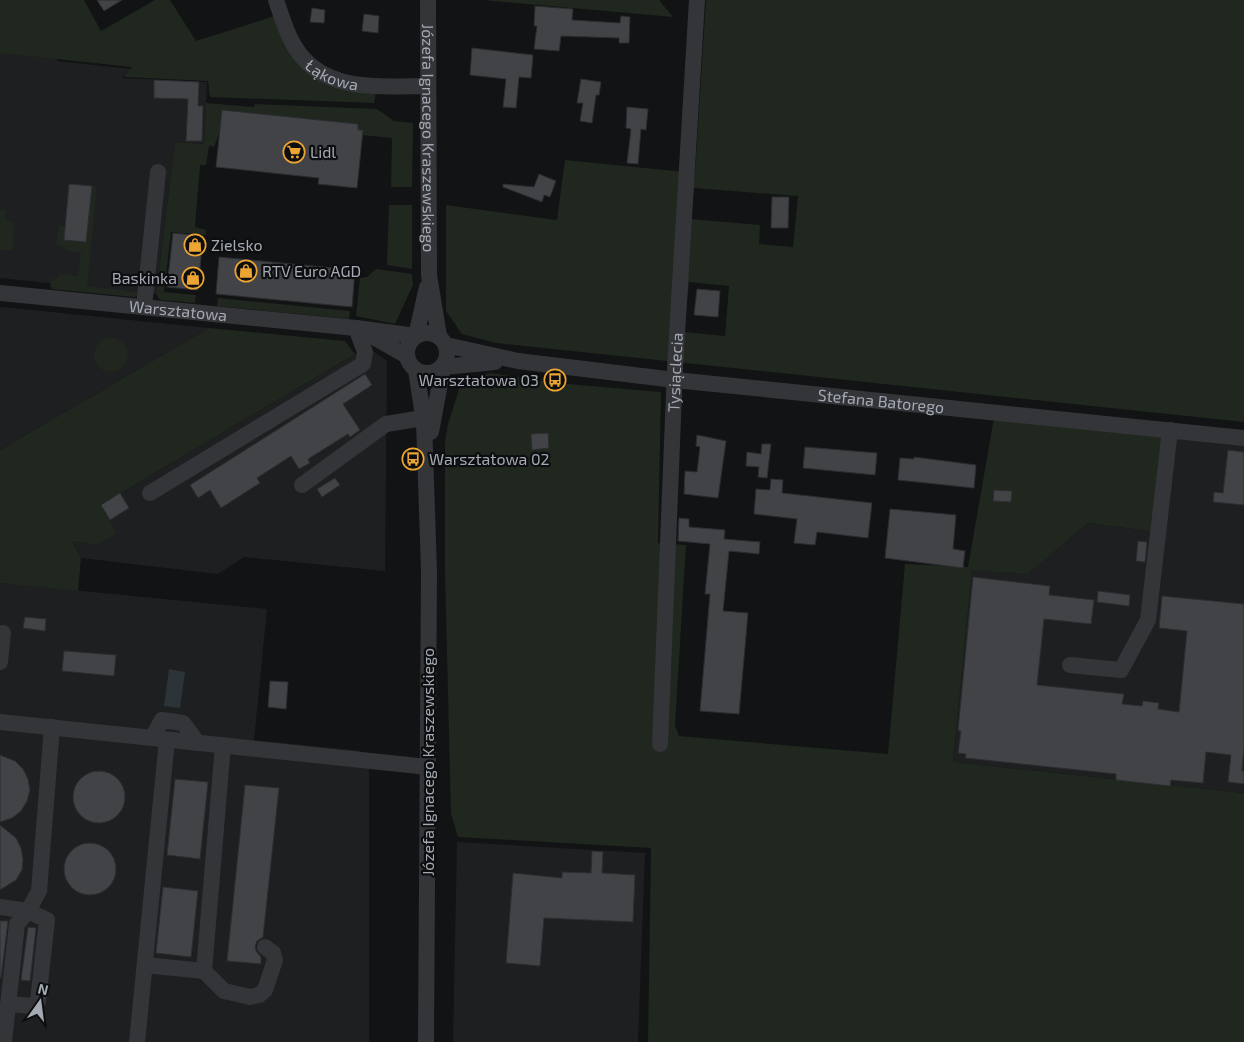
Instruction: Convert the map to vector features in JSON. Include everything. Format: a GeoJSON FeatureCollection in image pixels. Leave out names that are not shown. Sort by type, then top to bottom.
{"type":"FeatureCollection","features":[{"type":"Feature","properties":{"kind":"street","name":"Łąkowa"},"geometry":{"type":"LineString","coordinates":[[276,0],[291,40],[304,59],[323,73],[359,86],[428,86]]}},
{"type":"Feature","properties":{"kind":"street","name":"Józefa Ignacego Kraszewskiego"},"geometry":{"type":"LineString","coordinates":[[428,0],[429,276],[442,341]]}},
{"type":"Feature","properties":{"kind":"street","name":"Tysiąclecia"},"geometry":{"type":"LineString","coordinates":[[660,744],[675,380],[697,0]]}},
{"type":"Feature","properties":{"kind":"street"},"geometry":{"type":"LineString","coordinates":[[144,307],[158,172]]}},
{"type":"Feature","properties":{"kind":"street","name":"Józefa Ignacego Kraszewskiego"},"geometry":{"type":"LineString","coordinates":[[416,336],[429,276]]}},
{"type":"Feature","properties":{"kind":"street","name":"Warsztatowa"},"geometry":{"type":"LineString","coordinates":[[0,293],[356,328],[416,336]]}},
{"type":"Feature","properties":{"kind":"street"},"geometry":{"type":"LineString","coordinates":[[150,493],[363,364],[365,352],[356,328]]}},
{"type":"Feature","properties":{"kind":"street","name":"Warsztatowa"},"geometry":{"type":"LineString","coordinates":[[356,328],[407,356]]}},
{"type":"Feature","properties":{"kind":"street"},"geometry":{"type":"LineString","coordinates":[[428,333],[442,341],[448,356],[443,367],[427,374],[416,370],[407,356],[409,345],[416,336],[428,333]]}},
{"type":"Feature","properties":{"kind":"street","name":"Stefana Batorego"},"geometry":{"type":"LineString","coordinates":[[442,341],[518,361],[675,380],[1244,438]]}},
{"type":"Feature","properties":{"kind":"street","name":"Stefana Batorego"},"geometry":{"type":"LineString","coordinates":[[443,367],[470,363],[518,361]]}},
{"type":"Feature","properties":{"kind":"street","name":"Józefa Ignacego Kraszewskiego"},"geometry":{"type":"LineString","coordinates":[[428,481],[432,426],[443,367]]}},
{"type":"Feature","properties":{"kind":"street","name":"Józefa Ignacego Kraszewskiego"},"geometry":{"type":"LineString","coordinates":[[416,370],[424,418],[428,481],[426,1042]]}},
{"type":"Feature","properties":{"kind":"street"},"geometry":{"type":"LineString","coordinates":[[302,485],[386,424],[424,418]]}},
{"type":"Feature","properties":{"kind":"street"},"geometry":{"type":"LineString","coordinates":[[1070,665],[1121,670],[1148,620],[1170,430]]}},
{"type":"Feature","properties":{"kind":"street"},"geometry":{"type":"LineString","coordinates":[[0,662],[3,633]]}},
{"type":"Feature","properties":{"kind":"street"},"geometry":{"type":"LineString","coordinates":[[0,722],[428,767]]}},
{"type":"Feature","properties":{"kind":"street"},"geometry":{"type":"LineString","coordinates":[[4,1042],[17,924],[28,911],[39,891],[52,727]]}},
{"type":"Feature","properties":{"kind":"street"},"geometry":{"type":"LineString","coordinates":[[137,1042],[145,966],[160,739]]}},
{"type":"Feature","properties":{"kind":"street"},"geometry":{"type":"LineString","coordinates":[[204,971],[223,745]]}},
{"type":"Feature","properties":{"kind":"street"},"geometry":{"type":"LineString","coordinates":[[0,907],[28,911],[47,920],[38,1001],[32,1006],[8,1004]]}},
{"type":"Feature","properties":{"kind":"street"},"geometry":{"type":"LineString","coordinates":[[145,966],[204,971],[224,991],[250,997],[259,995],[265,990],[275,960],[273,952],[264,947]]}},
{"type":"Feature","properties":{"kind":"shaded area"},"geometry":{"type":"Polygon","coordinates":[[[0,0],[63,0],[57,61],[131,69],[122,78],[207,82],[204,144],[175,142],[156,294],[0,278],[0,0]]]}},
{"type":"Feature","properties":{"kind":"shaded area"},"geometry":{"type":"Polygon","coordinates":[[[0,0],[84,0],[101,31],[155,0],[170,0],[196,41],[281,14],[304,59],[377,86],[374,103],[210,97],[208,81],[124,77],[132,67],[0,53],[0,0]]]}},
{"type":"Feature","properties":{"kind":"shaded area"},"geometry":{"type":"Polygon","coordinates":[[[483,0],[659,0],[673,17],[483,0]]]}},
{"type":"Feature","properties":{"kind":"shaded area"},"geometry":{"type":"Polygon","coordinates":[[[706,0],[1244,0],[1244,422],[496,343],[462,334],[446,311],[446,205],[557,220],[565,160],[695,173],[706,0]],[[694,188],[691,219],[760,225],[759,244],[793,247],[798,196],[694,188]],[[689,282],[684,332],[725,336],[729,286],[689,282]]]}},
{"type":"Feature","properties":{"kind":"shaded area"},"geometry":{"type":"Polygon","coordinates":[[[206,103],[254,107],[255,104],[377,109],[394,121],[413,123],[412,187],[391,187],[392,138],[362,135],[363,131],[358,130],[358,124],[222,110],[220,131],[214,147],[209,146],[206,165],[200,165],[195,227],[206,230],[206,235],[171,232],[164,292],[196,295],[195,303],[160,300],[156,294],[175,142],[204,144],[206,103]]]}},
{"type":"Feature","properties":{"kind":"shaded area"},"geometry":{"type":"Polygon","coordinates":[[[92,186],[97,187],[87,286],[139,292],[138,296],[52,289],[50,286],[52,279],[58,279],[59,274],[78,276],[81,253],[67,251],[56,244],[59,225],[65,226],[64,240],[86,242],[92,186]]]}},
{"type":"Feature","properties":{"kind":"shaded area"},"geometry":{"type":"Polygon","coordinates":[[[389,205],[412,205],[412,269],[387,265],[389,205]]]}},
{"type":"Feature","properties":{"kind":"shaded area"},"geometry":{"type":"Polygon","coordinates":[[[0,210],[6,210],[6,221],[14,222],[13,250],[0,250],[0,210]]]}},
{"type":"Feature","properties":{"kind":"shaded area"},"geometry":{"type":"Polygon","coordinates":[[[376,269],[412,274],[413,285],[395,324],[356,316],[360,278],[367,277],[376,269]]]}},
{"type":"Feature","properties":{"kind":"shaded area"},"geometry":{"type":"Polygon","coordinates":[[[218,298],[350,311],[349,319],[217,306],[218,298]]]}},
{"type":"Feature","properties":{"kind":"shaded area"},"geometry":{"type":"Polygon","coordinates":[[[0,307],[22,309],[209,328],[0,450],[0,307]]]}},
{"type":"Feature","properties":{"kind":"shaded area"},"geometry":{"type":"Polygon","coordinates":[[[209,328],[345,341],[355,354],[101,505],[117,534],[97,545],[72,541],[81,558],[78,591],[0,583],[0,450],[209,328]]]}},
{"type":"Feature","properties":{"kind":"shaded area"},"geometry":{"type":"Polygon","coordinates":[[[111,338],[123,343],[128,355],[123,367],[111,372],[99,367],[94,355],[99,343],[111,338]]]}},
{"type":"Feature","properties":{"kind":"shaded area"},"geometry":{"type":"Polygon","coordinates":[[[373,351],[387,361],[385,571],[244,557],[218,574],[81,558],[72,541],[97,545],[116,534],[101,505],[355,354],[373,351]]]}},
{"type":"Feature","properties":{"kind":"shaded area"},"geometry":{"type":"Polygon","coordinates":[[[491,373],[557,383],[661,392],[658,543],[686,545],[675,725],[679,736],[888,754],[905,564],[968,567],[995,412],[1170,430],[1157,532],[1088,523],[1028,574],[972,570],[953,762],[1244,793],[1244,1042],[648,1042],[651,848],[458,837],[451,814],[445,571],[445,442],[448,424],[462,380],[491,373]]]}},
{"type":"Feature","properties":{"kind":"shaded area"},"geometry":{"type":"Polygon","coordinates":[[[1170,430],[1244,438],[1244,793],[953,762],[972,569],[1028,574],[1088,523],[1157,532],[1170,430]]]}},
{"type":"Feature","properties":{"kind":"shaded area"},"geometry":{"type":"Polygon","coordinates":[[[0,583],[267,609],[254,740],[363,751],[359,752],[369,757],[369,1042],[0,1042],[0,583]]]}},
{"type":"Feature","properties":{"kind":"shaded area"},"geometry":{"type":"Polygon","coordinates":[[[169,669],[185,672],[180,708],[164,706],[169,669]]]}},
{"type":"Feature","properties":{"kind":"shaded area"},"geometry":{"type":"Polygon","coordinates":[[[457,842],[645,853],[638,1042],[453,1042],[457,842]]]}},
{"type":"Feature","properties":{"kind":"building"},"geometry":{"type":"Polygon","coordinates":[[[97,0],[122,0],[104,11],[97,0]]]}},
{"type":"Feature","properties":{"kind":"building"},"geometry":{"type":"Polygon","coordinates":[[[535,6],[573,9],[572,20],[620,23],[621,16],[630,17],[629,43],[619,43],[619,38],[561,36],[559,51],[534,49],[537,26],[534,26],[535,6]]]}},
{"type":"Feature","properties":{"kind":"building"},"geometry":{"type":"Polygon","coordinates":[[[312,8],[325,10],[324,23],[310,22],[312,8]]]}},
{"type":"Feature","properties":{"kind":"building"},"geometry":{"type":"Polygon","coordinates":[[[364,14],[379,16],[378,33],[362,31],[364,14]]]}},
{"type":"Feature","properties":{"kind":"building"},"geometry":{"type":"Polygon","coordinates":[[[472,48],[533,55],[531,78],[519,77],[516,108],[503,107],[506,79],[470,75],[472,48]]]}},
{"type":"Feature","properties":{"kind":"building"},"geometry":{"type":"Polygon","coordinates":[[[581,79],[601,82],[599,95],[596,95],[592,123],[580,121],[583,103],[577,103],[581,79]]]}},
{"type":"Feature","properties":{"kind":"building"},"geometry":{"type":"Polygon","coordinates":[[[154,80],[199,82],[198,106],[203,106],[202,141],[186,141],[188,99],[154,98],[154,80]]]}},
{"type":"Feature","properties":{"kind":"building"},"geometry":{"type":"Polygon","coordinates":[[[627,107],[648,109],[646,130],[641,129],[638,164],[627,163],[631,129],[626,128],[627,107]]]}},
{"type":"Feature","properties":{"kind":"building","name":"Lidl"},"geometry":{"type":"Polygon","coordinates":[[[222,110],[358,124],[358,130],[363,130],[357,188],[318,184],[319,178],[216,167],[222,110]]]}},
{"type":"Feature","properties":{"kind":"building"},"geometry":{"type":"Polygon","coordinates":[[[539,174],[556,181],[550,197],[544,195],[542,202],[503,187],[503,184],[534,187],[539,174]]]}},
{"type":"Feature","properties":{"kind":"building"},"geometry":{"type":"Polygon","coordinates":[[[69,184],[92,186],[86,242],[64,240],[69,184]]]}},
{"type":"Feature","properties":{"kind":"building"},"geometry":{"type":"Polygon","coordinates":[[[772,197],[789,197],[788,228],[771,228],[772,197]]]}},
{"type":"Feature","properties":{"kind":"building"},"geometry":{"type":"Polygon","coordinates":[[[173,233],[203,236],[198,290],[167,287],[173,233]]]}},
{"type":"Feature","properties":{"kind":"building"},"geometry":{"type":"Polygon","coordinates":[[[219,257],[355,270],[352,307],[216,294],[219,257]]]}},
{"type":"Feature","properties":{"kind":"building"},"geometry":{"type":"Polygon","coordinates":[[[697,289],[720,291],[718,317],[694,315],[697,289]]]}},
{"type":"Feature","properties":{"kind":"building"},"geometry":{"type":"Polygon","coordinates":[[[365,374],[372,385],[343,404],[360,430],[350,437],[348,434],[308,459],[310,463],[299,469],[291,456],[257,478],[260,483],[221,508],[210,490],[198,498],[190,485],[365,374]]]}},
{"type":"Feature","properties":{"kind":"building"},"geometry":{"type":"Polygon","coordinates":[[[548,433],[549,448],[532,450],[531,434],[548,433]]]}},
{"type":"Feature","properties":{"kind":"building"},"geometry":{"type":"Polygon","coordinates":[[[697,435],[726,441],[718,498],[684,494],[685,471],[697,472],[700,447],[696,446],[697,435]]]}},
{"type":"Feature","properties":{"kind":"building"},"geometry":{"type":"Polygon","coordinates":[[[762,444],[771,444],[767,478],[758,477],[759,467],[746,466],[747,452],[761,454],[762,444]]]}},
{"type":"Feature","properties":{"kind":"building"},"geometry":{"type":"Polygon","coordinates":[[[805,447],[877,453],[875,475],[803,468],[805,447]]]}},
{"type":"Feature","properties":{"kind":"building"},"geometry":{"type":"Polygon","coordinates":[[[1228,450],[1244,452],[1244,505],[1213,502],[1214,492],[1223,493],[1228,450]]]}},
{"type":"Feature","properties":{"kind":"building"},"geometry":{"type":"Polygon","coordinates":[[[914,457],[976,465],[974,488],[898,480],[900,458],[914,459],[914,457]]]}},
{"type":"Feature","properties":{"kind":"building"},"geometry":{"type":"Polygon","coordinates":[[[335,478],[340,485],[322,497],[317,489],[335,478]]]}},
{"type":"Feature","properties":{"kind":"building"},"geometry":{"type":"Polygon","coordinates":[[[771,479],[783,480],[782,493],[872,503],[868,538],[817,532],[815,545],[794,543],[797,519],[754,514],[756,489],[770,490],[771,479]]]}},
{"type":"Feature","properties":{"kind":"building"},"geometry":{"type":"Polygon","coordinates":[[[994,490],[1012,491],[1011,502],[993,501],[994,490]]]}},
{"type":"Feature","properties":{"kind":"building"},"geometry":{"type":"Polygon","coordinates":[[[120,493],[129,508],[110,520],[101,505],[120,493]]]}},
{"type":"Feature","properties":{"kind":"building"},"geometry":{"type":"Polygon","coordinates":[[[890,509],[956,515],[953,549],[965,551],[963,568],[885,558],[890,509]]]}},
{"type":"Feature","properties":{"kind":"building"},"geometry":{"type":"Polygon","coordinates":[[[679,518],[689,519],[689,527],[725,530],[724,539],[760,542],[759,554],[729,551],[723,611],[748,613],[739,714],[700,711],[710,594],[705,594],[710,544],[678,541],[679,518]]]}},
{"type":"Feature","properties":{"kind":"building"},"geometry":{"type":"Polygon","coordinates":[[[1138,541],[1147,542],[1145,562],[1136,561],[1138,541]]]}},
{"type":"Feature","properties":{"kind":"building"},"geometry":{"type":"Polygon","coordinates":[[[973,577],[1050,586],[1049,595],[1094,600],[1091,624],[1044,619],[1037,685],[1124,694],[1122,704],[1142,706],[1143,701],[1159,703],[1158,709],[1179,712],[1187,631],[1159,628],[1162,596],[1244,604],[1244,748],[1242,771],[1244,771],[1244,784],[1228,782],[1231,755],[1206,752],[1203,783],[1171,780],[1170,786],[1116,780],[1116,774],[965,758],[966,754],[958,753],[961,731],[958,730],[973,577]]]}},
{"type":"Feature","properties":{"kind":"building"},"geometry":{"type":"Polygon","coordinates":[[[1098,591],[1130,595],[1129,606],[1097,602],[1098,591]]]}},
{"type":"Feature","properties":{"kind":"building"},"geometry":{"type":"Polygon","coordinates":[[[25,617],[46,619],[45,631],[23,628],[25,617]]]}},
{"type":"Feature","properties":{"kind":"building"},"geometry":{"type":"Polygon","coordinates":[[[64,651],[116,655],[114,676],[62,671],[64,651]]]}},
{"type":"Feature","properties":{"kind":"building"},"geometry":{"type":"Polygon","coordinates":[[[270,681],[288,682],[286,709],[268,707],[270,681]]]}},
{"type":"Feature","properties":{"kind":"building"},"geometry":{"type":"Polygon","coordinates":[[[0,755],[15,761],[23,769],[28,779],[30,790],[27,801],[21,811],[12,818],[0,822],[0,755]]]}},
{"type":"Feature","properties":{"kind":"building"},"geometry":{"type":"Polygon","coordinates":[[[94,771],[104,771],[118,778],[125,792],[125,802],[118,816],[104,823],[94,823],[84,819],[77,812],[73,802],[73,792],[77,782],[84,775],[94,771]]]}},
{"type":"Feature","properties":{"kind":"building"},"geometry":{"type":"Polygon","coordinates":[[[175,779],[208,782],[200,859],[167,855],[175,779]]]}},
{"type":"Feature","properties":{"kind":"building"},"geometry":{"type":"Polygon","coordinates":[[[245,785],[279,788],[263,937],[257,941],[255,946],[256,951],[261,957],[261,964],[227,961],[245,785]]]}},
{"type":"Feature","properties":{"kind":"building"},"geometry":{"type":"Polygon","coordinates":[[[0,825],[16,838],[21,848],[23,859],[22,870],[16,880],[0,890],[0,825]]]}},
{"type":"Feature","properties":{"kind":"building"},"geometry":{"type":"Polygon","coordinates":[[[90,843],[100,845],[108,851],[114,859],[116,869],[114,879],[108,887],[100,893],[90,895],[80,893],[72,887],[66,879],[64,869],[66,859],[72,851],[80,845],[90,843]]]}},
{"type":"Feature","properties":{"kind":"building"},"geometry":{"type":"Polygon","coordinates":[[[592,851],[603,852],[602,873],[635,875],[633,922],[544,918],[540,966],[506,963],[513,873],[562,878],[562,872],[591,873],[592,851]]]}},
{"type":"Feature","properties":{"kind":"building"},"geometry":{"type":"Polygon","coordinates":[[[163,887],[198,891],[191,957],[156,953],[163,887]]]}},
{"type":"Feature","properties":{"kind":"building"},"geometry":{"type":"Polygon","coordinates":[[[0,921],[8,921],[1,978],[0,978],[0,921]]]}},
{"type":"Feature","properties":{"kind":"building"},"geometry":{"type":"Polygon","coordinates":[[[28,927],[36,928],[30,981],[21,980],[28,927]]]}},
{"type":"Feature","properties":{"kind":"place","name":"Lidl"},"geometry":{"type":"Point","coordinates":[294,152]}},
{"type":"Feature","properties":{"kind":"place","name":"Zielsko"},"geometry":{"type":"Point","coordinates":[195,245]}},
{"type":"Feature","properties":{"kind":"place","name":"RTV Euro AGD"},"geometry":{"type":"Point","coordinates":[246,271]}},
{"type":"Feature","properties":{"kind":"place","name":"Baskinka"},"geometry":{"type":"Point","coordinates":[193,278]}},
{"type":"Feature","properties":{"kind":"place","name":"Warsztatowa 03"},"geometry":{"type":"Point","coordinates":[555,380]}},
{"type":"Feature","properties":{"kind":"place","name":"Warsztatowa 02"},"geometry":{"type":"Point","coordinates":[413,459]}}]}
